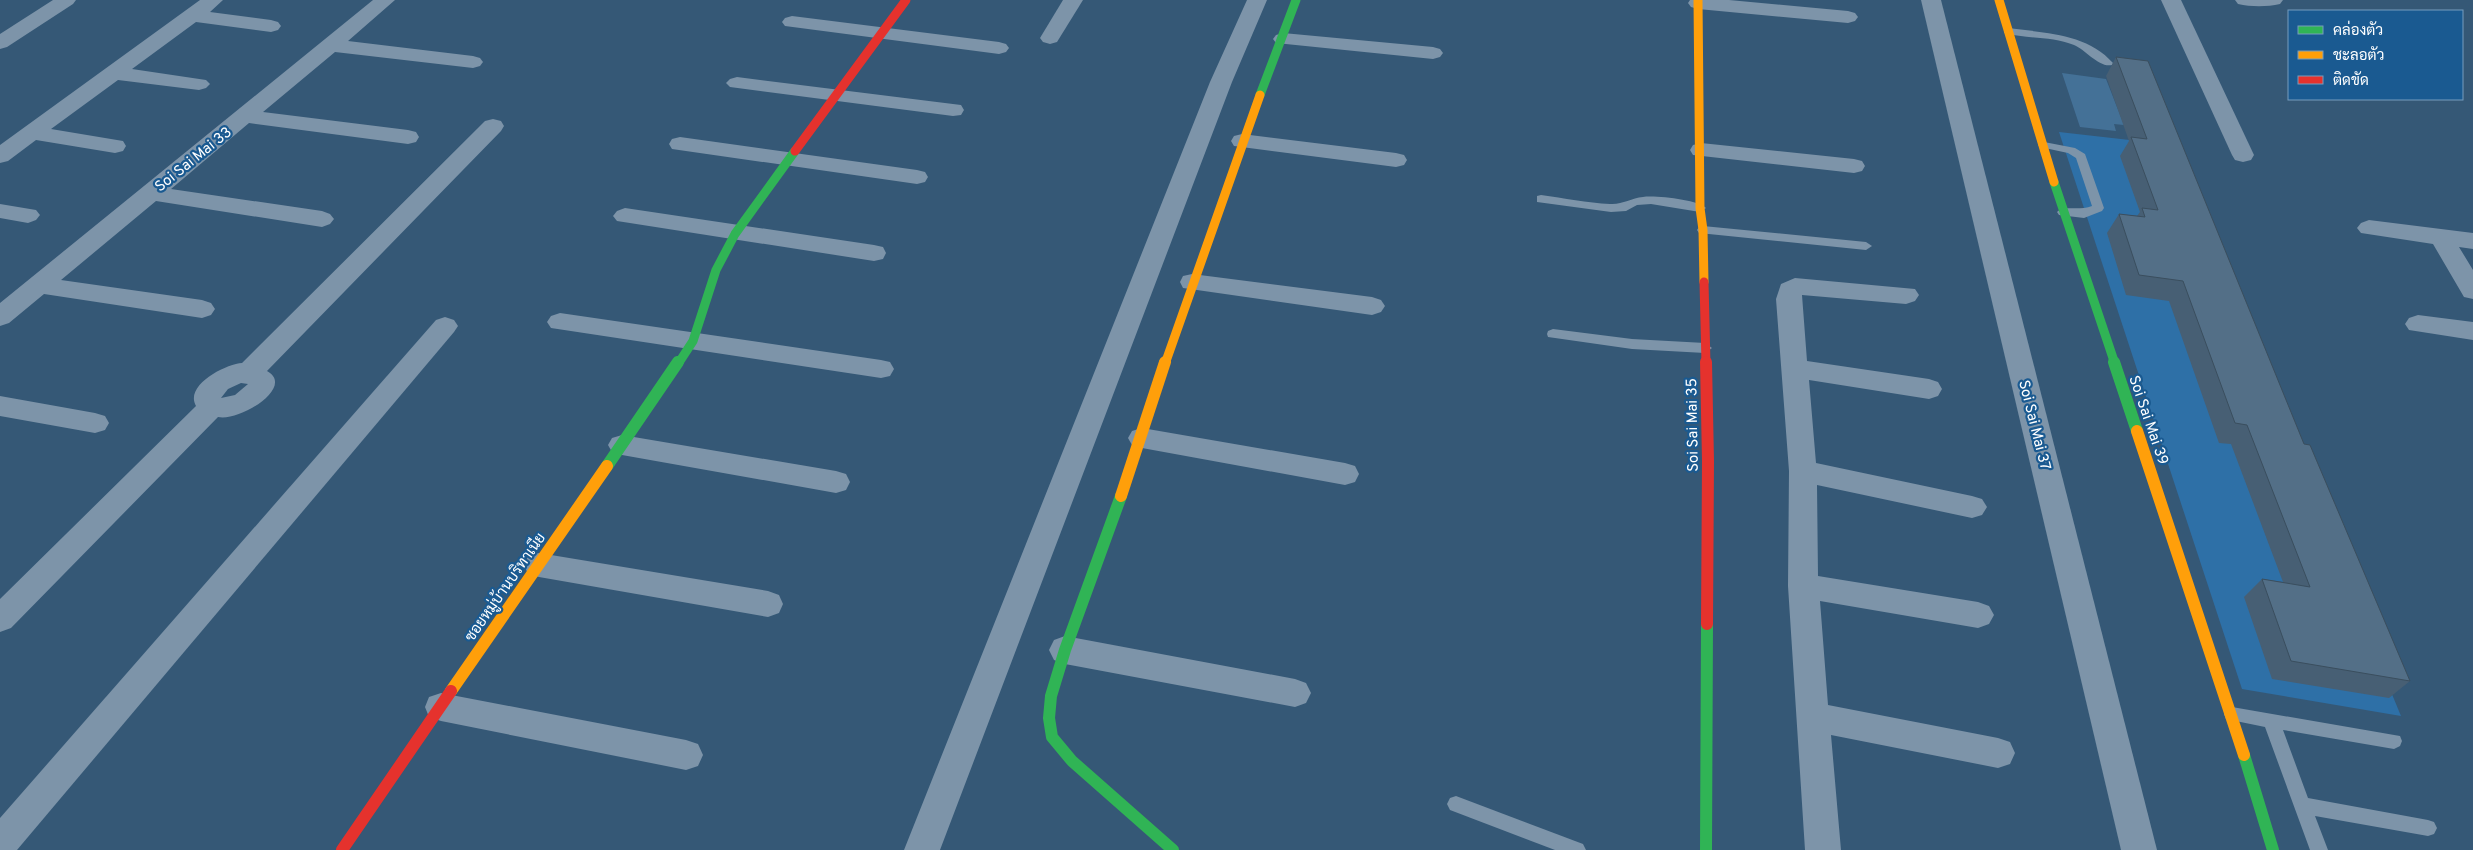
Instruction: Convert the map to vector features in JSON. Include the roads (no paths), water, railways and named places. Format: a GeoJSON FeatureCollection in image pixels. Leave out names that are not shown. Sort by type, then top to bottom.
{"type":"FeatureCollection","features":[{"type":"Feature","properties":{"kind":"street"},"geometry":{"type":"LineString","coordinates":[[0,43],[66,0]]}},
{"type":"Feature","properties":{"kind":"street"},"geometry":{"type":"LineString","coordinates":[[0,156],[213,0]]}},
{"type":"Feature","properties":{"kind":"street","name":"Soi Sai Mai 33"},"geometry":{"type":"LineString","coordinates":[[0,317],[385,0]]}},
{"type":"Feature","properties":{"kind":"street","name":"ซอยหมู่บ้านบริทาเนีย"},"geometry":{"type":"LineString","coordinates":[[342,850],[693,341],[716,270],[737,232],[906,0]]}},
{"type":"Feature","properties":{"kind":"street"},"geometry":{"type":"LineString","coordinates":[[1050,38],[1073,0]]}},
{"type":"Feature","properties":{"kind":"street"},"geometry":{"type":"LineString","coordinates":[[922,850],[1109,375],[1221,82],[1257,0]]}},
{"type":"Feature","properties":{"kind":"street"},"geometry":{"type":"LineString","coordinates":[[1173,850],[1072,760],[1052,737],[1049,718],[1051,696],[1065,650],[1142,438],[1192,282],[1242,141],[1283,39],[1296,0]]}},
{"type":"Feature","properties":{"kind":"street","name":"Soi Sai Mai 37"},"geometry":{"type":"LineString","coordinates":[[1931,0],[2139,850]]}},
{"type":"Feature","properties":{"kind":"street","name":"Soi Sai Mai 39"},"geometry":{"type":"LineString","coordinates":[[1999,0],[2063,212],[2232,714],[2273,850]]}},
{"type":"Feature","properties":{"kind":"street"},"geometry":{"type":"LineString","coordinates":[[2171,0],[2243,155]]}},
{"type":"Feature","properties":{"kind":"street"},"geometry":{"type":"LineString","coordinates":[[2245,0],[2273,0]]}},
{"type":"Feature","properties":{"kind":"street"},"geometry":{"type":"LineString","coordinates":[[1698,1],[1848,17]]}},
{"type":"Feature","properties":{"kind":"street","name":"Soi Sai Mai 35"},"geometry":{"type":"LineString","coordinates":[[1698,1],[1701,150],[1700,208],[1703,230],[1708,461],[1706,850]]}},
{"type":"Feature","properties":{"kind":"street"},"geometry":{"type":"LineString","coordinates":[[192,15],[271,26]]}},
{"type":"Feature","properties":{"kind":"street"},"geometry":{"type":"LineString","coordinates":[[792,22],[999,48]]}},
{"type":"Feature","properties":{"kind":"street"},"geometry":{"type":"LineString","coordinates":[[1283,39],[1433,53]]}},
{"type":"Feature","properties":{"kind":"street"},"geometry":{"type":"LineString","coordinates":[[330,45],[473,62]]}},
{"type":"Feature","properties":{"kind":"street"},"geometry":{"type":"LineString","coordinates":[[114,73],[200,84]]}},
{"type":"Feature","properties":{"kind":"street"},"geometry":{"type":"LineString","coordinates":[[737,83],[953,110]]}},
{"type":"Feature","properties":{"kind":"street"},"geometry":{"type":"LineString","coordinates":[[245,116],[408,137]]}},
{"type":"Feature","properties":{"kind":"street"},"geometry":{"type":"LineString","coordinates":[[0,619],[212,406],[207,402],[211,388],[228,377],[249,373],[494,126]]}},
{"type":"Feature","properties":{"kind":"street"},"geometry":{"type":"LineString","coordinates":[[31,133],[115,146]]}},
{"type":"Feature","properties":{"kind":"street"},"geometry":{"type":"LineString","coordinates":[[1242,141],[1396,160]]}},
{"type":"Feature","properties":{"kind":"street"},"geometry":{"type":"LineString","coordinates":[[680,144],[917,177]]}},
{"type":"Feature","properties":{"kind":"street"},"geometry":{"type":"LineString","coordinates":[[1701,150],[1854,166]]}},
{"type":"Feature","properties":{"kind":"street"},"geometry":{"type":"LineString","coordinates":[[151,193],[322,219]]}},
{"type":"Feature","properties":{"kind":"street"},"geometry":{"type":"LineString","coordinates":[[0,211],[28,215]]}},
{"type":"Feature","properties":{"kind":"street"},"geometry":{"type":"LineString","coordinates":[[625,216],[874,253]]}},
{"type":"Feature","properties":{"kind":"street"},"geometry":{"type":"LineString","coordinates":[[2369,228],[2473,241]]}},
{"type":"Feature","properties":{"kind":"street"},"geometry":{"type":"LineString","coordinates":[[2441,238],[2473,291]]}},
{"type":"Feature","properties":{"kind":"street"},"geometry":{"type":"LineString","coordinates":[[1192,282],[1372,306]]}},
{"type":"Feature","properties":{"kind":"street"},"geometry":{"type":"LineString","coordinates":[[39,285],[202,310]]}},
{"type":"Feature","properties":{"kind":"street"},"geometry":{"type":"LineString","coordinates":[[1823,850],[1803,586],[1803,471],[1789,298],[1790,290],[1795,286],[1906,295]]}},
{"type":"Feature","properties":{"kind":"street"},"geometry":{"type":"LineString","coordinates":[[560,322],[881,369]]}},
{"type":"Feature","properties":{"kind":"street"},"geometry":{"type":"LineString","coordinates":[[2418,324],[2473,331]]}},
{"type":"Feature","properties":{"kind":"street"},"geometry":{"type":"LineString","coordinates":[[0,844],[445,326]]}},
{"type":"Feature","properties":{"kind":"street"},"geometry":{"type":"LineString","coordinates":[[1796,369],[1929,390]]}},
{"type":"Feature","properties":{"kind":"street"},"geometry":{"type":"LineString","coordinates":[[0,406],[95,423]]}},
{"type":"Feature","properties":{"kind":"street"},"geometry":{"type":"LineString","coordinates":[[1142,438],[1345,474]]}},
{"type":"Feature","properties":{"kind":"street"},"geometry":{"type":"LineString","coordinates":[[622,445],[836,482]]}},
{"type":"Feature","properties":{"kind":"street"},"geometry":{"type":"LineString","coordinates":[[1803,471],[1972,507]]}},
{"type":"Feature","properties":{"kind":"street"},"geometry":{"type":"LineString","coordinates":[[539,565],[768,604]]}},
{"type":"Feature","properties":{"kind":"street"},"geometry":{"type":"LineString","coordinates":[[1803,586],[1978,615]]}},
{"type":"Feature","properties":{"kind":"street"},"geometry":{"type":"LineString","coordinates":[[1065,650],[1296,693]]}},
{"type":"Feature","properties":{"kind":"street"},"geometry":{"type":"LineString","coordinates":[[441,707],[686,755]]}},
{"type":"Feature","properties":{"kind":"street"},"geometry":{"type":"LineString","coordinates":[[1814,718],[1998,753]]}},
{"type":"Feature","properties":{"kind":"lane"},"geometry":{"type":"LineString","coordinates":[[2008,31],[2062,38],[2080,44],[2108,63]]}},
{"type":"Feature","properties":{"kind":"lane"},"geometry":{"type":"LineString","coordinates":[[2044,145],[2071,150],[2081,156],[2098,208],[2084,214],[2063,212]]}},
{"type":"Feature","properties":{"kind":"lane"},"geometry":{"type":"LineString","coordinates":[[1541,199],[1611,208],[1626,207],[1629,203],[1639,200],[1652,200],[1700,208]]}},
{"type":"Feature","properties":{"kind":"lane"},"geometry":{"type":"LineString","coordinates":[[1703,230],[1866,246]]}},
{"type":"Feature","properties":{"kind":"lane"},"geometry":{"type":"LineString","coordinates":[[1553,334],[1632,344],[1705,348]]}},
{"type":"Feature","properties":{"kind":"lane"},"geometry":{"type":"LineString","coordinates":[[2232,714],[2394,741]]}},
{"type":"Feature","properties":{"kind":"lane"},"geometry":{"type":"LineString","coordinates":[[2271,721],[2319,850]]}},
{"type":"Feature","properties":{"kind":"lane"},"geometry":{"type":"LineString","coordinates":[[1456,804],[1577,850]]}},
{"type":"Feature","properties":{"kind":"lane"},"geometry":{"type":"LineString","coordinates":[[2301,805],[2428,828]]}}]}
